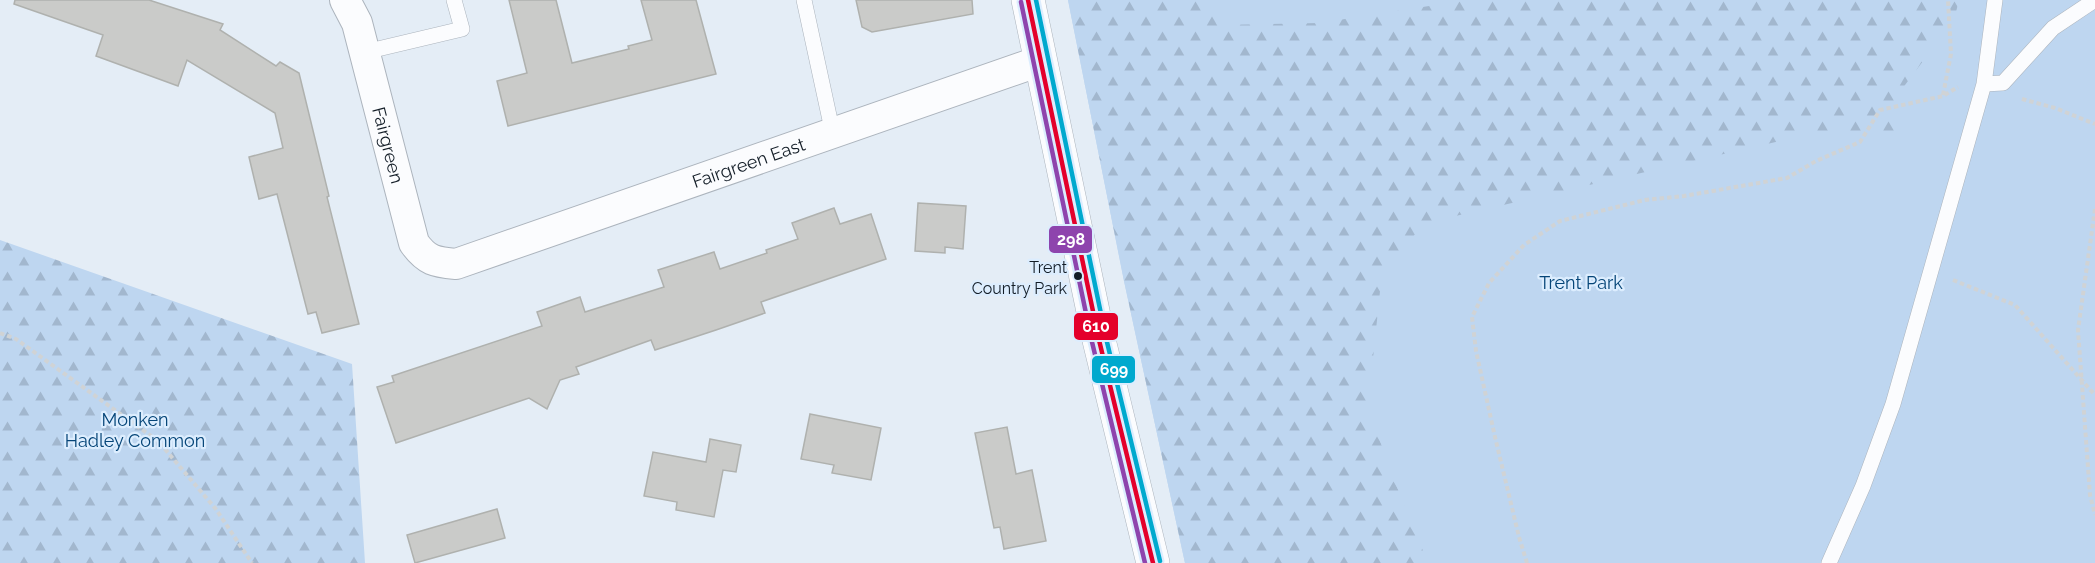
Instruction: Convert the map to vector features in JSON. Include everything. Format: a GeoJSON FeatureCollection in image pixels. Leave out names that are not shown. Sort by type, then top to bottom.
{"type":"FeatureCollection","features":[{"type":"Feature","properties":{"kind":"main road"},"geometry":{"type":"LineString","coordinates":[[1028,0],[1099,340],[1153,563]]}},
{"type":"Feature","properties":{"kind":"street","name":"Fairgreen"},"geometry":{"type":"LineString","coordinates":[[345,0],[357,23],[414,243],[423,255],[436,262],[456,264]]}},
{"type":"Feature","properties":{"kind":"street","name":"Fairgreen East"},"geometry":{"type":"LineString","coordinates":[[456,264],[1040,61]]}},
{"type":"Feature","properties":{"kind":"lane"},"geometry":{"type":"LineString","coordinates":[[365,52],[462,29],[454,0]]}},
{"type":"Feature","properties":{"kind":"lane"},"geometry":{"type":"LineString","coordinates":[[804,0],[833,134]]}},
{"type":"Feature","properties":{"kind":"lane"},"geometry":{"type":"LineString","coordinates":[[1829,563],[1863,486],[1893,404],[1985,78],[1995,0]]}},
{"type":"Feature","properties":{"kind":"lane"},"geometry":{"type":"LineString","coordinates":[[1985,78],[2003,82],[2053,28],[2095,0]]}},
{"type":"Feature","properties":{"kind":"path"},"geometry":{"type":"LineString","coordinates":[[1942,96],[1951,54],[1948,0]]}},
{"type":"Feature","properties":{"kind":"path"},"geometry":{"type":"LineString","coordinates":[[1527,563],[1495,436],[1476,351],[1472,317],[1489,283],[1524,245],[1560,221],[1645,200],[1684,196],[1787,178],[1816,161],[1860,142],[1880,110],[1942,96],[1985,78]]}},
{"type":"Feature","properties":{"kind":"path"},"geometry":{"type":"LineString","coordinates":[[2016,97],[2055,108],[2095,124]]}},
{"type":"Feature","properties":{"kind":"path"},"geometry":{"type":"LineString","coordinates":[[2095,209],[2078,330],[2090,495],[2095,515]]}},
{"type":"Feature","properties":{"kind":"path"},"geometry":{"type":"LineString","coordinates":[[1930,271],[2016,305],[2095,395]]}},
{"type":"Feature","properties":{"kind":"path"},"geometry":{"type":"LineString","coordinates":[[0,333],[16,339],[158,441],[215,508],[252,563]]}},
{"type":"Feature","properties":{"kind":"green space","name":"Trent Park"},"geometry":{"type":"Polygon","coordinates":[[[1068,0],[2095,0],[2095,563],[1185,563],[1124,281],[1068,0]]]}},
{"type":"Feature","properties":{"kind":"green space"},"geometry":{"type":"Polygon","coordinates":[[[1068,0],[1212,0],[1217,25],[1319,23],[1468,0],[1959,0],[1954,20],[1902,89],[1896,131],[1823,131],[1425,223],[1382,272],[1368,407],[1392,475],[1428,563],[1185,563],[1124,281],[1068,0]]]}},
{"type":"Feature","properties":{"kind":"green space","name":"Monken Hadley Common"},"geometry":{"type":"Polygon","coordinates":[[[0,240],[352,364],[365,563],[0,563],[0,240]]]}},
{"type":"Feature","properties":{"kind":"building"},"geometry":{"type":"Polygon","coordinates":[[[15,0],[149,0],[223,24],[220,30],[276,66],[280,62],[299,73],[359,324],[322,333],[316,312],[308,314],[277,194],[259,199],[249,157],[283,148],[275,113],[187,60],[178,86],[96,56],[103,35],[14,4],[15,0]]]}},
{"type":"Feature","properties":{"kind":"building"},"geometry":{"type":"Polygon","coordinates":[[[509,0],[556,0],[572,63],[629,49],[628,46],[652,40],[641,0],[696,0],[716,74],[508,126],[497,81],[527,73],[509,0]]]}},
{"type":"Feature","properties":{"kind":"building"},"geometry":{"type":"Polygon","coordinates":[[[856,0],[972,0],[973,14],[872,32],[862,27],[856,0]]]}},
{"type":"Feature","properties":{"kind":"building"},"geometry":{"type":"Polygon","coordinates":[[[918,203],[966,206],[963,249],[945,247],[945,253],[915,251],[918,203]]]}},
{"type":"Feature","properties":{"kind":"building"},"geometry":{"type":"Polygon","coordinates":[[[834,208],[840,224],[871,214],[886,259],[761,302],[765,313],[655,350],[651,340],[576,367],[579,374],[560,380],[547,409],[529,398],[396,443],[377,387],[394,382],[392,376],[542,326],[537,312],[580,297],[585,312],[664,287],[658,270],[714,252],[720,269],[767,253],[766,250],[798,239],[792,223],[834,208]]]}},
{"type":"Feature","properties":{"kind":"building"},"geometry":{"type":"Polygon","coordinates":[[[810,414],[881,428],[871,480],[832,473],[834,465],[801,459],[810,414]]]}},
{"type":"Feature","properties":{"kind":"building"},"geometry":{"type":"Polygon","coordinates":[[[1007,427],[1016,474],[1032,470],[1046,541],[1004,549],[1000,527],[994,528],[975,433],[1007,427]]]}},
{"type":"Feature","properties":{"kind":"building"},"geometry":{"type":"Polygon","coordinates":[[[710,439],[741,445],[736,472],[723,470],[714,517],[676,510],[677,502],[644,496],[653,452],[706,462],[710,439]]]}},
{"type":"Feature","properties":{"kind":"building"},"geometry":{"type":"Polygon","coordinates":[[[497,509],[505,538],[415,563],[407,535],[497,509]]]}},
{"type":"Feature","properties":{"kind":"transit line","name":"610"},"geometry":{"type":"LineString","coordinates":[[1028,0],[1099,340],[1153,563]]}},
{"type":"Feature","properties":{"kind":"transit line","name":"699"},"geometry":{"type":"LineString","coordinates":[[1036,0],[1106,338],[1160,561]]}},
{"type":"Feature","properties":{"kind":"transit line","name":"298"},"geometry":{"type":"LineString","coordinates":[[1021,2],[1092,342],[1145,563]]}},
{"type":"Feature","properties":{"kind":"place","name":"Trent Country Park"},"geometry":{"type":"Point","coordinates":[1078,276]}}]}
